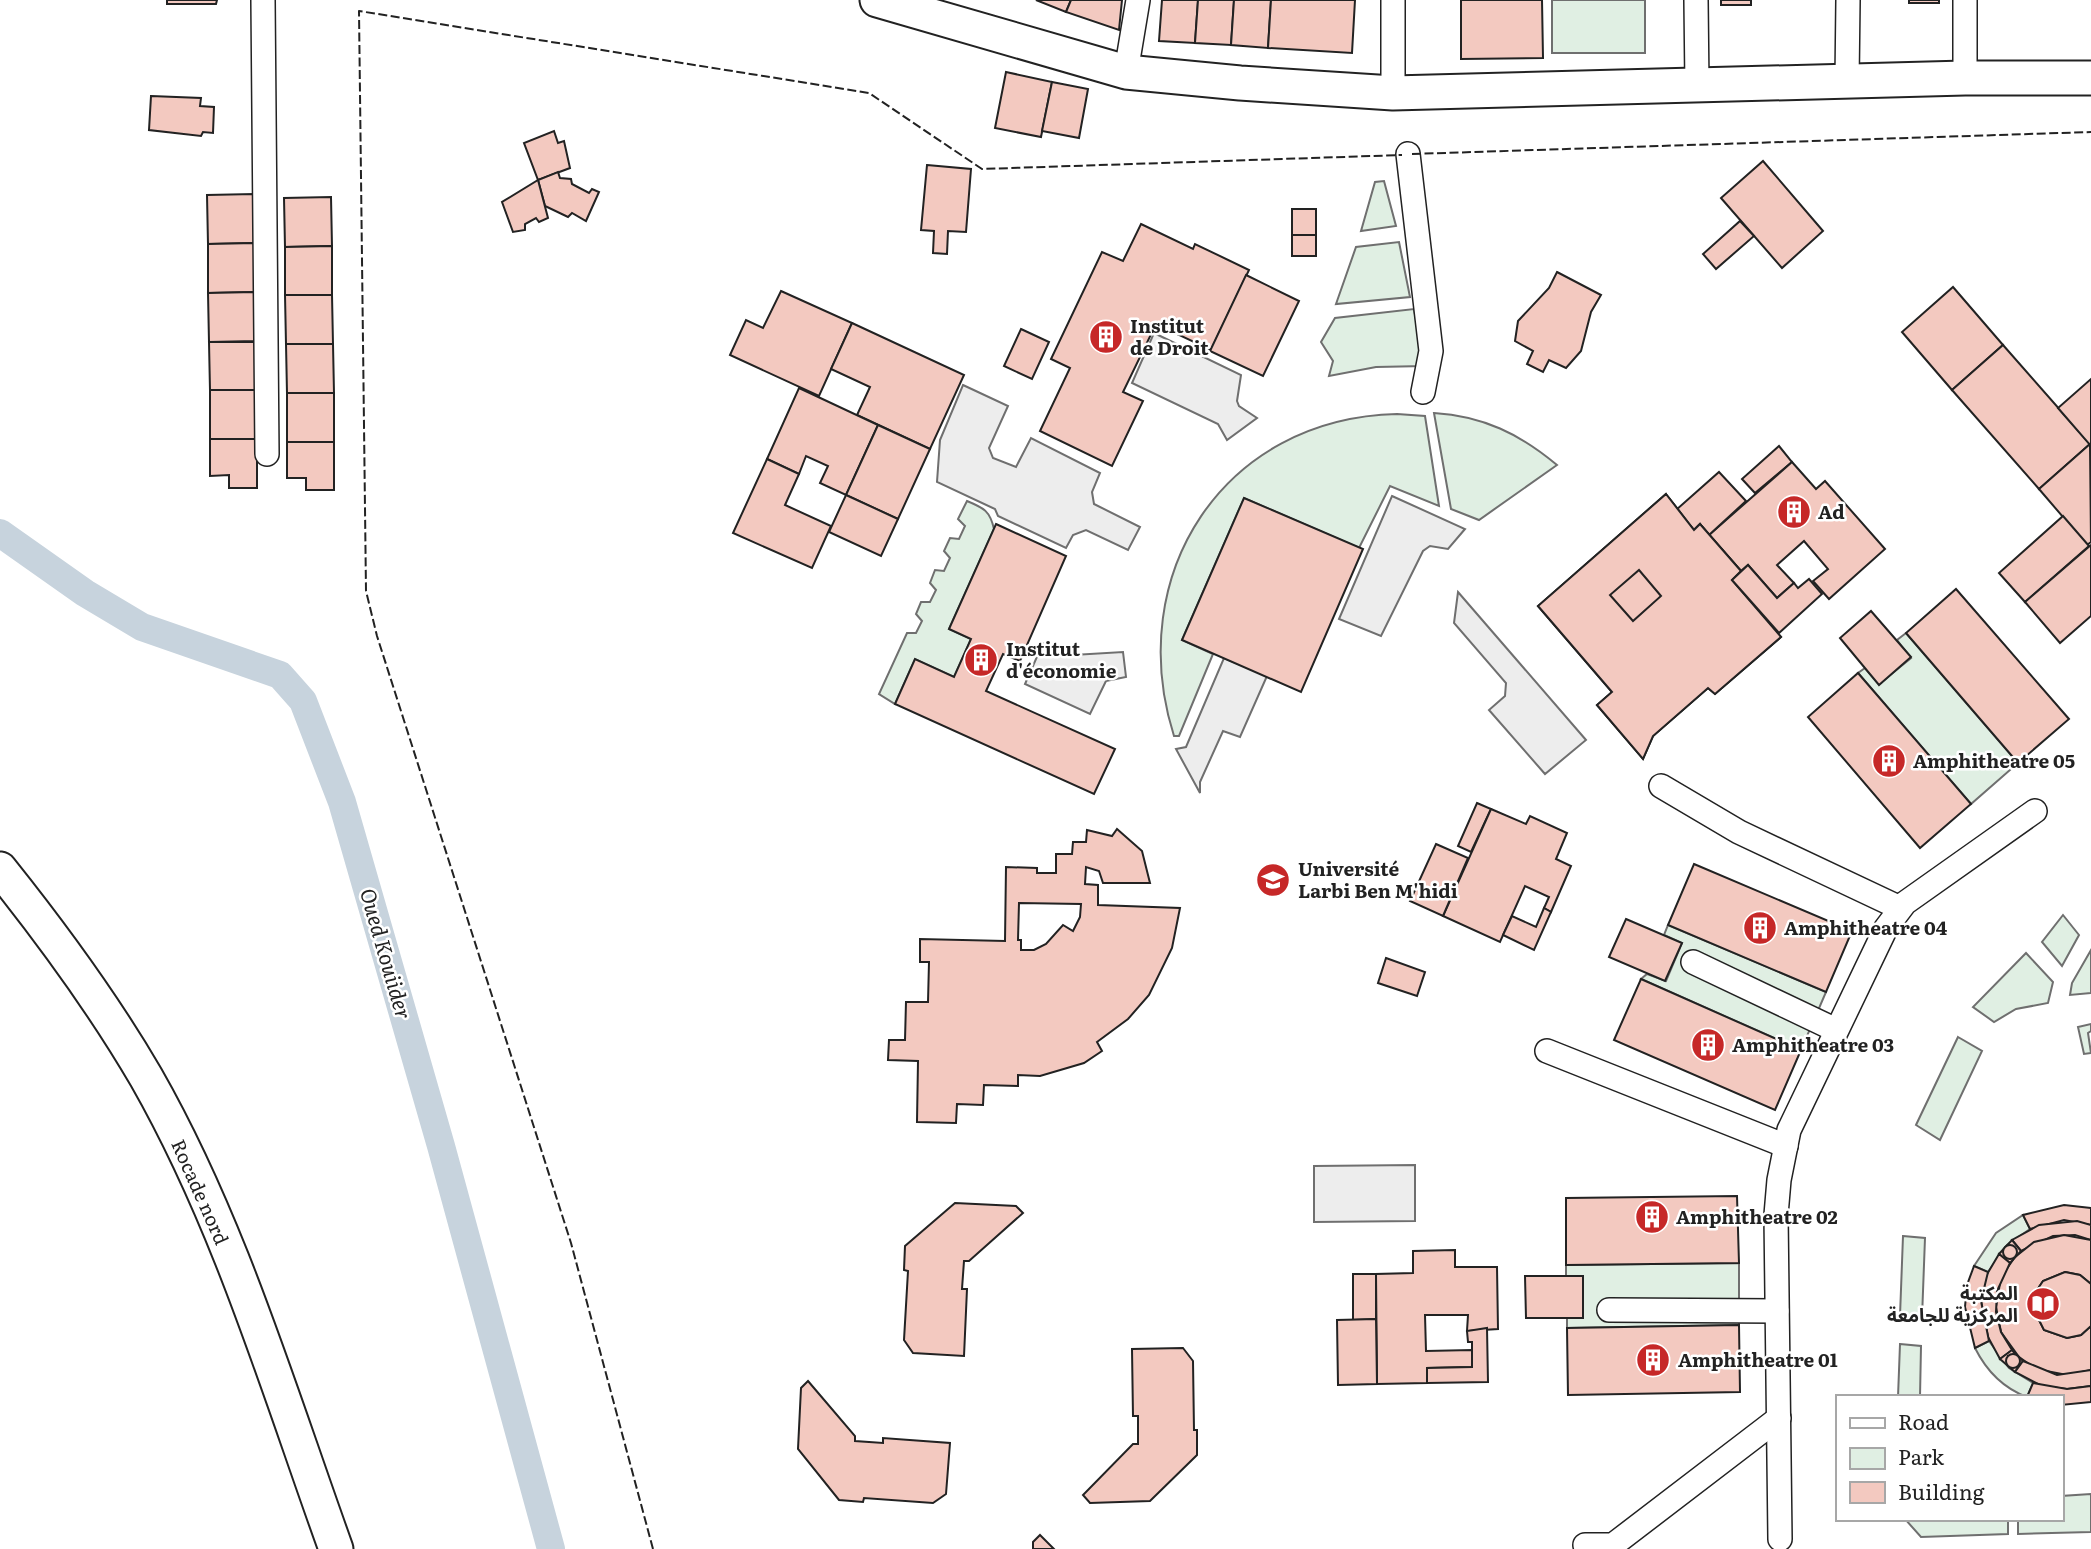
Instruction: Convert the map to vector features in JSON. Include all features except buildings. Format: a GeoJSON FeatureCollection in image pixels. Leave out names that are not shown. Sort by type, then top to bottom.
{"type":"FeatureCollection","features":[{"type":"Feature","properties":{"kind":"main road"},"geometry":{"type":"LineString","coordinates":[[877,0],[1126,72],[1393,93],[1965,78],[2091,78]]}},
{"type":"Feature","properties":{"kind":"main road","name":"Rocade nord"},"geometry":{"type":"LineString","coordinates":[[0,869],[41,920],[145,1077],[191,1168],[233,1264],[336,1549]]}},
{"type":"Feature","properties":{"kind":"street"},"geometry":{"type":"LineString","coordinates":[[263,0],[267,454]]}},
{"type":"Feature","properties":{"kind":"street"},"geometry":{"type":"LineString","coordinates":[[1126,72],[1138,0]]}},
{"type":"Feature","properties":{"kind":"street"},"geometry":{"type":"LineString","coordinates":[[1393,0],[1393,93]]}},
{"type":"Feature","properties":{"kind":"street"},"geometry":{"type":"LineString","coordinates":[[1696,0],[1697,86]]}},
{"type":"Feature","properties":{"kind":"street"},"geometry":{"type":"LineString","coordinates":[[1847,81],[1849,0]]}},
{"type":"Feature","properties":{"kind":"street"},"geometry":{"type":"LineString","coordinates":[[1965,0],[1965,78]]}},
{"type":"Feature","properties":{"kind":"street"},"geometry":{"type":"LineString","coordinates":[[1408,154],[1430,352],[1423,392]]}},
{"type":"Feature","properties":{"kind":"street"},"geometry":{"type":"LineString","coordinates":[[1661,786],[1739,832],[1900,908]]}},
{"type":"Feature","properties":{"kind":"street"},"geometry":{"type":"LineString","coordinates":[[1780,1539],[1776,1215],[1779,1180],[1790,1130],[1886,928],[1900,908],[2035,811]]}},
{"type":"Feature","properties":{"kind":"street"},"geometry":{"type":"LineString","coordinates":[[1693,962],[1836,1030]]}},
{"type":"Feature","properties":{"kind":"street"},"geometry":{"type":"LineString","coordinates":[[1547,1051],[1786,1146]]}},
{"type":"Feature","properties":{"kind":"street"},"geometry":{"type":"LineString","coordinates":[[1609,1310],[1777,1311]]}},
{"type":"Feature","properties":{"kind":"street"},"geometry":{"type":"LineString","coordinates":[[1585,1545],[1613,1545],[1779,1418]]}},
{"type":"Feature","properties":{"kind":"green space"},"geometry":{"type":"Polygon","coordinates":[[[1552,0],[1645,0],[1645,53],[1552,53],[1552,0]]]}},
{"type":"Feature","properties":{"kind":"green space"},"geometry":{"type":"Polygon","coordinates":[[[1384,181],[1396,226],[1361,231],[1375,182],[1384,181]]]}},
{"type":"Feature","properties":{"kind":"green space"},"geometry":{"type":"Polygon","coordinates":[[[1399,242],[1410,297],[1336,304],[1356,247],[1399,242]]]}},
{"type":"Feature","properties":{"kind":"green space"},"geometry":{"type":"Polygon","coordinates":[[[1414,309],[1424,366],[1376,367],[1329,376],[1333,361],[1321,342],[1335,318],[1414,309]]]}},
{"type":"Feature","properties":{"kind":"green space"},"geometry":{"type":"Polygon","coordinates":[[[1434,413],[1469,418],[1500,428],[1529,444],[1557,465],[1479,520],[1451,509],[1434,413]]]}},
{"type":"Feature","properties":{"kind":"green space"},"geometry":{"type":"Polygon","coordinates":[[[1397,414],[1425,416],[1439,506],[1390,486],[1359,548],[1244,498],[1182,640],[1213,654],[1179,736],[1174,736],[1162,676],[1163,618],[1176,564],[1201,516],[1237,475],[1282,443],[1335,422],[1397,414]]]}},
{"type":"Feature","properties":{"kind":"green space"},"geometry":{"type":"Polygon","coordinates":[[[967,501],[985,511],[994,529],[949,629],[971,639],[954,677],[915,659],[895,704],[879,694],[907,633],[916,633],[922,621],[916,614],[921,602],[930,602],[936,590],[930,583],[935,570],[944,571],[950,558],[944,551],[950,538],[959,539],[965,526],[958,519],[967,501]]]}},
{"type":"Feature","properties":{"kind":"green space"},"geometry":{"type":"Polygon","coordinates":[[[1906,633],[2018,763],[1971,804],[1858,673],[1865,668],[1879,684],[1911,658],[1897,640],[1906,633]]]}},
{"type":"Feature","properties":{"kind":"green space"},"geometry":{"type":"Polygon","coordinates":[[[2063,915],[2079,935],[2062,966],[2042,942],[2063,915]]]}},
{"type":"Feature","properties":{"kind":"green space"},"geometry":{"type":"Polygon","coordinates":[[[1668,925],[1826,992],[1801,1050],[1641,979],[1647,974],[1666,981],[1682,943],[1664,935],[1668,925]]]}},
{"type":"Feature","properties":{"kind":"green space"},"geometry":{"type":"Polygon","coordinates":[[[2091,950],[2091,993],[2070,995],[2072,983],[2091,950]]]}},
{"type":"Feature","properties":{"kind":"green space"},"geometry":{"type":"Polygon","coordinates":[[[2026,953],[2053,982],[2048,1003],[2016,1009],[1994,1022],[1973,1007],[2026,953]]]}},
{"type":"Feature","properties":{"kind":"green space"},"geometry":{"type":"Polygon","coordinates":[[[2091,1024],[2091,1031],[2088,1033],[2091,1053],[2084,1054],[2078,1027],[2091,1024]]]}},
{"type":"Feature","properties":{"kind":"green space"},"geometry":{"type":"Polygon","coordinates":[[[1958,1037],[1982,1051],[1940,1140],[1916,1125],[1958,1037]]]}},
{"type":"Feature","properties":{"kind":"green space"},"geometry":{"type":"Polygon","coordinates":[[[2023,1215],[2030,1229],[2007,1245],[1988,1272],[1974,1266],[1996,1233],[2023,1215]]]}},
{"type":"Feature","properties":{"kind":"green space"},"geometry":{"type":"Polygon","coordinates":[[[1903,1236],[1925,1238],[1922,1318],[1900,1316],[1903,1236]]]}},
{"type":"Feature","properties":{"kind":"green space"},"geometry":{"type":"Polygon","coordinates":[[[1739,1263],[1739,1325],[1567,1328],[1567,1318],[1583,1317],[1583,1276],[1566,1276],[1566,1265],[1739,1263]]]}},
{"type":"Feature","properties":{"kind":"green space"},"geometry":{"type":"Polygon","coordinates":[[[1989,1341],[2009,1368],[2033,1383],[2028,1395],[2018,1393],[1996,1377],[1975,1348],[1989,1341]]]}},
{"type":"Feature","properties":{"kind":"green space"},"geometry":{"type":"Polygon","coordinates":[[[1900,1344],[1921,1346],[1920,1395],[1898,1395],[1900,1344]]]}},
{"type":"Feature","properties":{"kind":"green space"},"geometry":{"type":"Polygon","coordinates":[[[2091,1494],[2091,1532],[2018,1534],[2018,1521],[2063,1521],[2063,1496],[2091,1494]]]}},
{"type":"Feature","properties":{"kind":"green space"},"geometry":{"type":"Polygon","coordinates":[[[1907,1521],[2008,1521],[2008,1534],[1921,1537],[1907,1521]]]}},
{"type":"Feature","properties":{"kind":"shaded area"},"geometry":{"type":"Polygon","coordinates":[[[1154,333],[1241,375],[1237,401],[1239,406],[1257,418],[1227,440],[1218,424],[1132,383],[1154,333]]]}},
{"type":"Feature","properties":{"kind":"shaded area"},"geometry":{"type":"Polygon","coordinates":[[[963,385],[1008,406],[989,448],[993,458],[1016,467],[1031,438],[1100,473],[1092,492],[1094,504],[1140,527],[1128,550],[1086,530],[1073,535],[1066,548],[998,516],[995,509],[937,482],[940,440],[963,385]]]}},
{"type":"Feature","properties":{"kind":"shaded area"},"geometry":{"type":"Polygon","coordinates":[[[1392,496],[1465,529],[1448,549],[1430,546],[1423,551],[1381,636],[1339,619],[1392,496]]]}},
{"type":"Feature","properties":{"kind":"shaded area"},"geometry":{"type":"Polygon","coordinates":[[[1458,592],[1586,740],[1545,774],[1489,710],[1505,696],[1506,683],[1454,623],[1458,592]]]}},
{"type":"Feature","properties":{"kind":"shaded area"},"geometry":{"type":"Polygon","coordinates":[[[1043,643],[1073,655],[1123,652],[1126,677],[1106,681],[1090,714],[1025,684],[1043,643]]]}},
{"type":"Feature","properties":{"kind":"shaded area"},"geometry":{"type":"Polygon","coordinates":[[[1224,658],[1267,676],[1240,737],[1223,731],[1200,782],[1200,793],[1176,749],[1186,747],[1224,658]]]}},
{"type":"Feature","properties":{"kind":"shaded area"},"geometry":{"type":"Polygon","coordinates":[[[1415,1165],[1415,1221],[1314,1222],[1314,1166],[1415,1165]]]}},
{"type":"Feature","properties":{"kind":"waterway","name":"Oued Kouiider"},"geometry":{"type":"LineString","coordinates":[[0,533],[85,593],[142,627],[280,675],[303,701],[342,802],[441,1146],[551,1549]]}},
{"type":"Feature","properties":{"kind":"fence"},"geometry":{"type":"LineString","coordinates":[[653,1549],[571,1243],[377,636],[366,591],[359,11],[869,93],[982,169],[1402,155]]}},
{"type":"Feature","properties":{"kind":"fence"},"geometry":{"type":"LineString","coordinates":[[1412,154],[2091,132]]}},
{"type":"Feature","properties":{"kind":"place","name":"Institut de Droit"},"geometry":{"type":"Point","coordinates":[1106,337]}},
{"type":"Feature","properties":{"kind":"place","name":"Ad"},"geometry":{"type":"Point","coordinates":[1794,512]}},
{"type":"Feature","properties":{"kind":"place","name":"Institut d'économie"},"geometry":{"type":"Point","coordinates":[981,660]}},
{"type":"Feature","properties":{"kind":"place","name":"Amphitheatre 05"},"geometry":{"type":"Point","coordinates":[1889,761]}},
{"type":"Feature","properties":{"kind":"place","name":"Université Larbi Ben M'hidi"},"geometry":{"type":"Point","coordinates":[1273,880]}},
{"type":"Feature","properties":{"kind":"place","name":"Amphitheatre 04"},"geometry":{"type":"Point","coordinates":[1760,928]}},
{"type":"Feature","properties":{"kind":"place","name":"Amphitheatre 03"},"geometry":{"type":"Point","coordinates":[1708,1045]}},
{"type":"Feature","properties":{"kind":"place","name":"Amphitheatre 02"},"geometry":{"type":"Point","coordinates":[1652,1217]}},
{"type":"Feature","properties":{"kind":"place","name":"المكتبة المركزية للجامعة"},"geometry":{"type":"Point","coordinates":[2043,1304]}},
{"type":"Feature","properties":{"kind":"place","name":"Amphitheatre 01"},"geometry":{"type":"Point","coordinates":[1653,1360]}}]}
